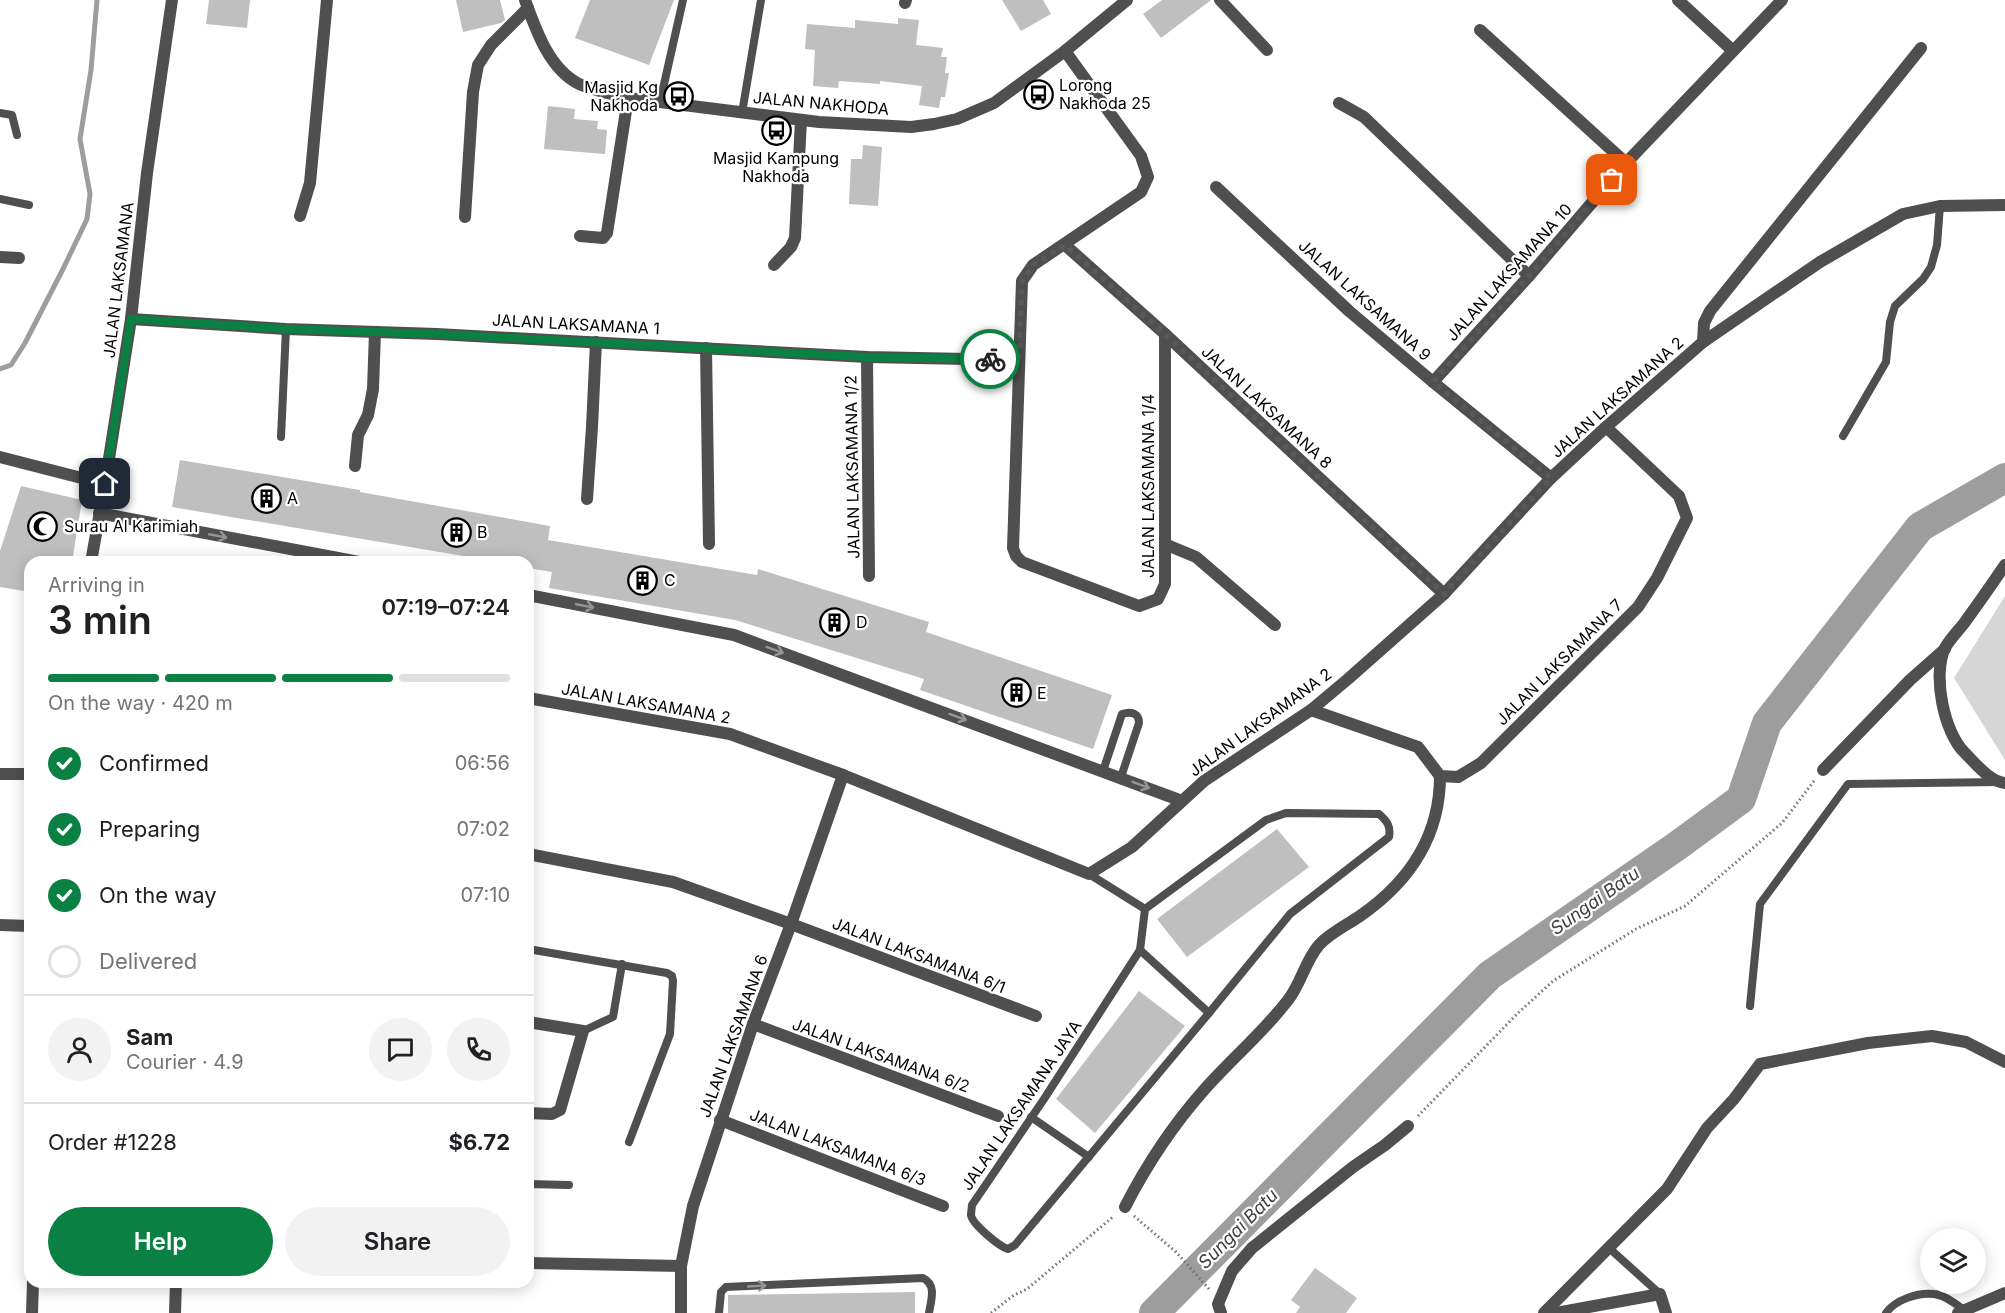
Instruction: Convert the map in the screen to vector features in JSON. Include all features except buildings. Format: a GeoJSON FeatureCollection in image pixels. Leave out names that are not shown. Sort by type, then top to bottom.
{"type":"FeatureCollection","features":[{"type":"Feature","properties":{"kind":"street","name":"JALAN LAKSAMANA"},"geometry":{"type":"LineString","coordinates":[[92,556],[131,319],[147,173],[172,0]]}},
{"type":"Feature","properties":{"kind":"street"},"geometry":{"type":"LineString","coordinates":[[300,216],[310,183],[327,0]]}},
{"type":"Feature","properties":{"kind":"street","name":"JALAN NAKHODA"},"geometry":{"type":"LineString","coordinates":[[527,4],[553,62],[578,83],[600,92],[628,98],[801,120],[911,127],[957,119],[994,103],[1065,51],[1127,0]]}},
{"type":"Feature","properties":{"kind":"street"},"geometry":{"type":"LineString","coordinates":[[1220,0],[1267,50]]}},
{"type":"Feature","properties":{"kind":"street"},"geometry":{"type":"LineString","coordinates":[[1678,0],[1732,50]]}},
{"type":"Feature","properties":{"kind":"street","name":"JALAN LAKSAMANA 10"},"geometry":{"type":"LineString","coordinates":[[1433,382],[1626,164],[1782,0]]}},
{"type":"Feature","properties":{"kind":"street"},"geometry":{"type":"LineString","coordinates":[[465,217],[473,92],[478,65],[491,45],[527,4]]}},
{"type":"Feature","properties":{"kind":"street"},"geometry":{"type":"LineString","coordinates":[[1479,30],[1626,164]]}},
{"type":"Feature","properties":{"kind":"street"},"geometry":{"type":"LineString","coordinates":[[1703,342],[1704,323],[1710,311],[1921,48]]}},
{"type":"Feature","properties":{"kind":"street"},"geometry":{"type":"LineString","coordinates":[[1019,360],[1022,281],[1033,265],[1141,192],[1148,177],[1141,156],[1065,51]]}},
{"type":"Feature","properties":{"kind":"street"},"geometry":{"type":"LineString","coordinates":[[580,236],[603,238],[607,233],[628,98]]}},
{"type":"Feature","properties":{"kind":"street"},"geometry":{"type":"LineString","coordinates":[[1340,103],[1364,117],[1529,276]]}},
{"type":"Feature","properties":{"kind":"street"},"geometry":{"type":"LineString","coordinates":[[774,265],[791,247],[795,238],[801,120]]}},
{"type":"Feature","properties":{"kind":"street","name":"JALAN LAKSAMANA 9"},"geometry":{"type":"LineString","coordinates":[[1216,187],[1349,311],[1551,478]]}},
{"type":"Feature","properties":{"kind":"street","name":"JALAN LAKSAMANA 2"},"geometry":{"type":"LineString","coordinates":[[534,699],[730,734],[843,775],[1089,874],[1132,847],[1204,780],[1311,710],[1444,594],[1551,478],[1703,342],[1820,262],[1903,214],[1940,206],[2005,205]]}},
{"type":"Feature","properties":{"kind":"street","name":"JALAN LAKSAMANA 8"},"geometry":{"type":"LineString","coordinates":[[1065,245],[1165,334],[1444,594]]}},
{"type":"Feature","properties":{"kind":"street"},"geometry":{"type":"LineString","coordinates":[[0,257],[19,258]]}},
{"type":"Feature","properties":{"kind":"street","name":"JALAN LAKSAMANA 1"},"geometry":{"type":"LineString","coordinates":[[131,319],[286,329],[596,342],[867,357],[1019,360]]}},
{"type":"Feature","properties":{"kind":"street"},"geometry":{"type":"LineString","coordinates":[[355,466],[358,435],[368,415],[373,389],[375,332]]}},
{"type":"Feature","properties":{"kind":"street","name":"JALAN LAKSAMANA 1/4"},"geometry":{"type":"LineString","coordinates":[[1019,360],[1013,548],[1016,556],[1022,562],[1139,606],[1158,599],[1166,584],[1165,334]]}},
{"type":"Feature","properties":{"kind":"street"},"geometry":{"type":"LineString","coordinates":[[587,500],[596,342]]}},
{"type":"Feature","properties":{"kind":"street"},"geometry":{"type":"LineString","coordinates":[[706,348],[710,544]]}},
{"type":"Feature","properties":{"kind":"street","name":"JALAN LAKSAMANA 1/2"},"geometry":{"type":"LineString","coordinates":[[867,357],[870,576]]}},
{"type":"Feature","properties":{"kind":"street","name":"JALAN LAKSAMANA 7"},"geometry":{"type":"LineString","coordinates":[[1440,776],[1458,777],[1481,763],[1638,606],[1657,578],[1683,528],[1687,518],[1679,496],[1606,427]]}},
{"type":"Feature","properties":{"kind":"street"},"geometry":{"type":"LineString","coordinates":[[0,457],[105,484]]}},
{"type":"Feature","properties":{"kind":"street"},"geometry":{"type":"LineString","coordinates":[[99,513],[327,556]]}},
{"type":"Feature","properties":{"kind":"street"},"geometry":{"type":"LineString","coordinates":[[1167,544],[1196,557],[1275,625]]}},
{"type":"Feature","properties":{"kind":"street"},"geometry":{"type":"LineString","coordinates":[[1823,770],[1910,680],[1945,649],[2005,565]]}},
{"type":"Feature","properties":{"kind":"street"},"geometry":{"type":"LineString","coordinates":[[534,596],[734,635],[1182,801]]}},
{"type":"Feature","properties":{"kind":"street"},"geometry":{"type":"LineString","coordinates":[[1945,649],[1941,672],[1941,694],[1946,722],[1956,745],[1977,765],[2002,783]]}},
{"type":"Feature","properties":{"kind":"street"},"geometry":{"type":"LineString","coordinates":[[1125,1207],[1143,1172],[1203,1091],[1290,998],[1307,962],[1319,944],[1362,915],[1406,876],[1423,851],[1434,822],[1440,795],[1440,776],[1418,747],[1311,710]]}},
{"type":"Feature","properties":{"kind":"street"},"geometry":{"type":"LineString","coordinates":[[0,774],[24,774]]}},
{"type":"Feature","properties":{"kind":"street","name":"JALAN LAKSAMANA 6"},"geometry":{"type":"LineString","coordinates":[[681,1313],[681,1266],[693,1206],[753,1024],[843,775]]}},
{"type":"Feature","properties":{"kind":"street","name":"JALAN LAKSAMANA 6/1"},"geometry":{"type":"LineString","coordinates":[[534,855],[673,882],[1036,1016]]}},
{"type":"Feature","properties":{"kind":"street"},"geometry":{"type":"LineString","coordinates":[[0,926],[24,926]]}},
{"type":"Feature","properties":{"kind":"street"},"geometry":{"type":"LineString","coordinates":[[534,1023],[583,1031],[560,1110],[552,1114],[534,1113]]}},
{"type":"Feature","properties":{"kind":"street","name":"JALAN LAKSAMANA 6/2"},"geometry":{"type":"LineString","coordinates":[[753,1024],[998,1116]]}},
{"type":"Feature","properties":{"kind":"street"},"geometry":{"type":"LineString","coordinates":[[1544,1313],[1667,1189],[1707,1128],[1734,1099],[1760,1064],[1868,1043],[1932,1036],[1966,1042],[2005,1062]]}},
{"type":"Feature","properties":{"kind":"street","name":"JALAN LAKSAMANA 6/3"},"geometry":{"type":"LineString","coordinates":[[720,1120],[943,1206]]}},
{"type":"Feature","properties":{"kind":"street"},"geometry":{"type":"LineString","coordinates":[[1216,1310],[1232,1270],[1252,1248],[1408,1126]]}},
{"type":"Feature","properties":{"kind":"street"},"geometry":{"type":"LineString","coordinates":[[534,1263],[681,1266]]}},
{"type":"Feature","properties":{"kind":"street"},"geometry":{"type":"LineString","coordinates":[[32,1313],[33,1288]]}},
{"type":"Feature","properties":{"kind":"street"},"geometry":{"type":"LineString","coordinates":[[175,1313],[176,1288]]}},
{"type":"Feature","properties":{"kind":"street"},"geometry":{"type":"LineString","coordinates":[[1961,1312],[2005,1293]]}},
{"type":"Feature","properties":{"kind":"street"},"geometry":{"type":"LineString","coordinates":[[1556,1313],[1660,1294],[1666,1313]]}},
{"type":"Feature","properties":{"kind":"lane"},"geometry":{"type":"LineString","coordinates":[[660,102],[683,0]]}},
{"type":"Feature","properties":{"kind":"lane"},"geometry":{"type":"LineString","coordinates":[[742,113],[761,0]]}},
{"type":"Feature","properties":{"kind":"lane"},"geometry":{"type":"LineString","coordinates":[[0,113],[12,115],[17,135]]}},
{"type":"Feature","properties":{"kind":"lane"},"geometry":{"type":"LineString","coordinates":[[0,199],[29,205]]}},
{"type":"Feature","properties":{"kind":"lane"},"geometry":{"type":"LineString","coordinates":[[1843,436],[1886,362],[1890,322],[1895,306],[1923,279],[1931,267],[1937,245],[1940,206]]}},
{"type":"Feature","properties":{"kind":"lane"},"geometry":{"type":"LineString","coordinates":[[281,437],[286,329]]}},
{"type":"Feature","properties":{"kind":"lane"},"geometry":{"type":"LineString","coordinates":[[1103,771],[1122,714],[1129,712],[1136,714],[1139,723],[1121,777]]}},
{"type":"Feature","properties":{"kind":"lane"},"geometry":{"type":"LineString","coordinates":[[1750,1006],[1760,904],[1848,784],[2002,783]]}},
{"type":"Feature","properties":{"kind":"lane","name":"JALAN LAKSAMANA JAYA"},"geometry":{"type":"LineString","coordinates":[[1286,813],[1379,814],[1387,821],[1390,829],[1389,837],[1290,914],[1015,1245],[1008,1249],[1002,1247],[974,1222],[970,1215],[972,1205],[1140,950],[1145,909],[1266,820],[1286,813]]}},
{"type":"Feature","properties":{"kind":"lane"},"geometry":{"type":"LineString","coordinates":[[1089,874],[1145,909]]}},
{"type":"Feature","properties":{"kind":"lane"},"geometry":{"type":"LineString","coordinates":[[534,950],[622,964],[672,976],[674,981],[670,1034],[629,1142]]}},
{"type":"Feature","properties":{"kind":"lane"},"geometry":{"type":"LineString","coordinates":[[1140,950],[1209,1014]]}},
{"type":"Feature","properties":{"kind":"lane"},"geometry":{"type":"LineString","coordinates":[[583,1031],[612,1017],[622,964]]}},
{"type":"Feature","properties":{"kind":"lane"},"geometry":{"type":"LineString","coordinates":[[1031,1117],[1089,1157]]}},
{"type":"Feature","properties":{"kind":"lane"},"geometry":{"type":"LineString","coordinates":[[534,1184],[569,1185]]}},
{"type":"Feature","properties":{"kind":"lane"},"geometry":{"type":"LineString","coordinates":[[1609,1248],[1660,1294]]}},
{"type":"Feature","properties":{"kind":"lane"},"geometry":{"type":"LineString","coordinates":[[719,1313],[721,1292],[726,1287],[923,1278],[929,1281],[932,1287],[929,1313]]}},
{"type":"Feature","properties":{"kind":"lane"},"geometry":{"type":"LineString","coordinates":[[1886,1313],[1890,1307],[1912,1296],[1936,1293],[1953,1301],[1961,1312]]}},
{"type":"Feature","properties":{"kind":"path"},"geometry":{"type":"LineString","coordinates":[[1408,1126],[1516,1014],[1553,981],[1636,928],[1685,906],[1782,823],[1823,770]]}},
{"type":"Feature","properties":{"kind":"path"},"geometry":{"type":"LineString","coordinates":[[991,1313],[1014,1295],[1027,1289],[1125,1207],[1176,1252],[1207,1286]]}},
{"type":"Feature","properties":{"kind":"shaded area"},"geometry":{"type":"Polygon","coordinates":[[[2005,596],[2005,760],[1954,678],[2005,596]]]}},
{"type":"Feature","properties":{"kind":"waterway"},"geometry":{"type":"LineString","coordinates":[[0,369],[11,365],[25,343],[87,219],[90,194],[80,139],[91,70],[97,0]]}},
{"type":"Feature","properties":{"kind":"waterway","name":"Sungai Batu"},"geometry":{"type":"LineString","coordinates":[[1154,1313],[1490,975],[1741,799],[1767,723],[1920,527],[2005,478]]}},
{"type":"Feature","properties":{"kind":"way so far"},"geometry":{"type":"LineString","coordinates":[[990,359],[1019,360],[1022,281],[1033,265],[1065,245],[1165,334],[1444,594],[1551,478],[1433,382],[1612,180]]}},
{"type":"Feature","properties":{"kind":"place","name":"Lorong Nakhoda 25"},"geometry":{"type":"Point","coordinates":[1038,94]}},
{"type":"Feature","properties":{"kind":"place","name":"Masjid Kg Nakhoda"},"geometry":{"type":"Point","coordinates":[679,96]}},
{"type":"Feature","properties":{"kind":"place","name":"Masjid Kampung Nakhoda"},"geometry":{"type":"Point","coordinates":[776,130]}},
{"type":"Feature","properties":{"kind":"place","name":"A"},"geometry":{"type":"Point","coordinates":[266,498]}},
{"type":"Feature","properties":{"kind":"place","name":"Surau Al Karimiah"},"geometry":{"type":"Point","coordinates":[43,526]}},
{"type":"Feature","properties":{"kind":"place","name":"B"},"geometry":{"type":"Point","coordinates":[456,532]}},
{"type":"Feature","properties":{"kind":"place","name":"C"},"geometry":{"type":"Point","coordinates":[643,580]}},
{"type":"Feature","properties":{"kind":"place","name":"D"},"geometry":{"type":"Point","coordinates":[835,622]}},
{"type":"Feature","properties":{"kind":"place","name":"E"},"geometry":{"type":"Point","coordinates":[1016,693]}},
{"type":"Feature","properties":{"kind":"route"},"geometry":{"type":"LineString","coordinates":[[105,484],[131,319],[286,329],[437,334],[867,357],[990,359]]}}]}
